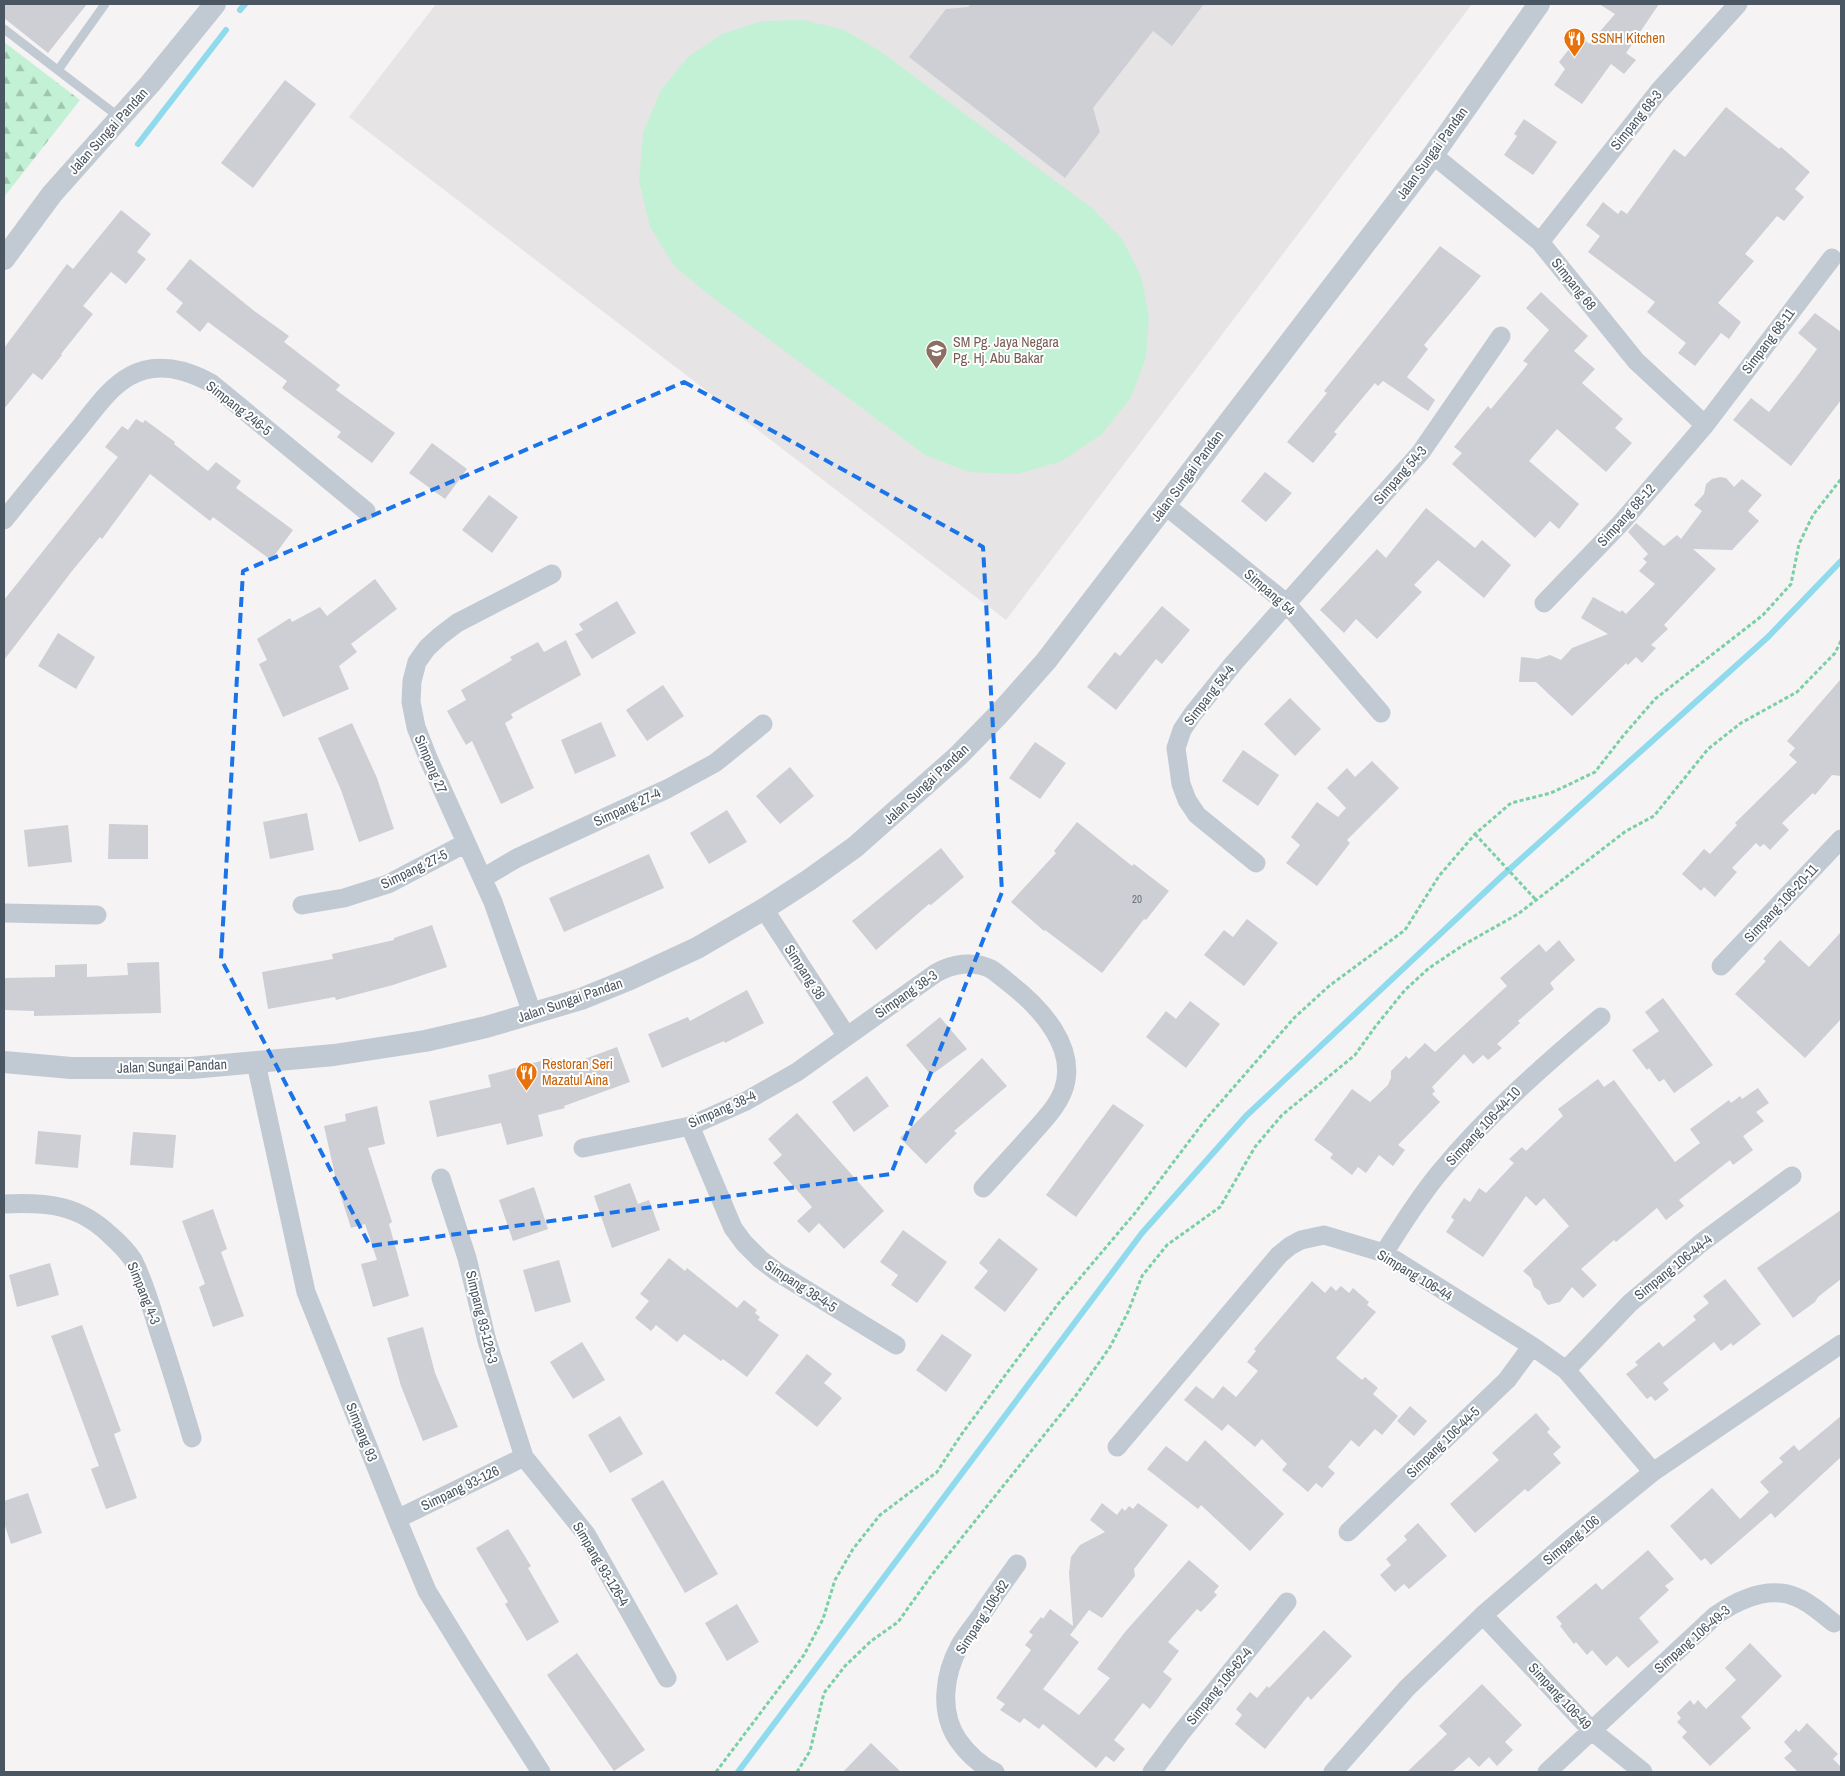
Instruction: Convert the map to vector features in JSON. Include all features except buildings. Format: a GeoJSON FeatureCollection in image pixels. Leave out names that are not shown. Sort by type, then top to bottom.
{"type":"FeatureCollection","features":[{"type":"Feature","properties":{"kind":"street","name":"Jalan Sungai Pandan"},"geometry":{"type":"LineString","coordinates":[[4,259],[52,194],[150,84],[214,4]]}},
{"type":"Feature","properties":{"kind":"street","name":"Jalan Sungai Pandan"},"geometry":{"type":"LineString","coordinates":[[4,1062],[71,1068],[192,1068],[334,1055],[425,1041],[486,1027],[581,999],[630,979],[697,948],[809,880],[855,847],[958,756],[999,714],[1046,661],[1433,155],[1539,4]]}},
{"type":"Feature","properties":{"kind":"street","name":"Simpang 68-3"},"geometry":{"type":"LineString","coordinates":[[1540,242],[1658,92],[1738,4]]}},
{"type":"Feature","properties":{"kind":"street","name":"Simpang 68"},"geometry":{"type":"LineString","coordinates":[[1433,155],[1540,242],[1636,361],[1704,425]]}},
{"type":"Feature","properties":{"kind":"street","name":"Simpang 68-11"},"geometry":{"type":"LineString","coordinates":[[1704,425],[1832,258]]}},
{"type":"Feature","properties":{"kind":"street","name":"Simpang 54-3"},"geometry":{"type":"LineString","coordinates":[[1286,602],[1421,452],[1501,336]]}},
{"type":"Feature","properties":{"kind":"street","name":"Simpang 246-5"},"geometry":{"type":"LineString","coordinates":[[4,520],[106,395],[130,376],[146,370],[162,368],[194,374],[211,383],[366,511]]}},
{"type":"Feature","properties":{"kind":"street","name":"Simpang 68-12"},"geometry":{"type":"LineString","coordinates":[[1544,602],[1621,523],[1704,425]]}},
{"type":"Feature","properties":{"kind":"street","name":"Simpang 54"},"geometry":{"type":"LineString","coordinates":[[1165,505],[1286,602],[1381,713]]}},
{"type":"Feature","properties":{"kind":"street","name":"Simpang 27"},"geometry":{"type":"LineString","coordinates":[[532,1013],[493,902],[428,758],[416,727],[411,702],[412,681],[418,662],[427,648],[440,636],[457,623],[552,574]]}},
{"type":"Feature","properties":{"kind":"street","name":"Simpang 54-4"},"geometry":{"type":"LineString","coordinates":[[1256,863],[1197,815],[1187,800],[1181,784],[1176,748],[1182,730],[1192,715],[1286,602]]}},
{"type":"Feature","properties":{"kind":"street","name":"Simpang 27-4"},"geometry":{"type":"LineString","coordinates":[[483,878],[517,858],[667,789],[715,763],[763,724]]}},
{"type":"Feature","properties":{"kind":"street","name":"Simpang 106-20-11"},"geometry":{"type":"LineString","coordinates":[[1721,966],[1841,839]]}},
{"type":"Feature","properties":{"kind":"street","name":"Simpang 27-5"},"geometry":{"type":"LineString","coordinates":[[302,905],[344,898],[388,884],[466,843]]}},
{"type":"Feature","properties":{"kind":"street","name":"Simpang 38"},"geometry":{"type":"LineString","coordinates":[[764,909],[846,1035]]}},
{"type":"Feature","properties":{"kind":"street"},"geometry":{"type":"LineString","coordinates":[[4,913],[97,915]]}},
{"type":"Feature","properties":{"kind":"street","name":"Simpang 38-3"},"geometry":{"type":"LineString","coordinates":[[846,1035],[936,972],[961,964],[973,964],[990,968],[1023,994],[1036,1008],[1054,1031],[1061,1045],[1065,1059],[1066,1075],[1063,1090],[1054,1108],[983,1188]]}},
{"type":"Feature","properties":{"kind":"street","name":"Simpang 106-44-10"},"geometry":{"type":"LineString","coordinates":[[1384,1253],[1424,1193],[1472,1135],[1530,1077],[1601,1017]]}},
{"type":"Feature","properties":{"kind":"street","name":"Simpang 38-4"},"geometry":{"type":"LineString","coordinates":[[583,1148],[690,1126],[754,1096],[797,1072],[846,1035]]}},
{"type":"Feature","properties":{"kind":"street","name":"Simpang 93"},"geometry":{"type":"LineString","coordinates":[[256,1063],[306,1292],[397,1519],[427,1591],[541,1772]]}},
{"type":"Feature","properties":{"kind":"street","name":"Simpang 38-4-5"},"geometry":{"type":"LineString","coordinates":[[690,1126],[733,1228],[744,1243],[777,1272],[896,1345]]}},
{"type":"Feature","properties":{"kind":"street","name":"Simpang 106-44-4"},"geometry":{"type":"LineString","coordinates":[[1566,1370],[1630,1303],[1701,1243],[1792,1176]]}},
{"type":"Feature","properties":{"kind":"street","name":"Simpang 93-126-3"},"geometry":{"type":"LineString","coordinates":[[441,1178],[467,1258],[486,1342],[524,1456]]}},
{"type":"Feature","properties":{"kind":"street","name":"Simpang 4-3"},"geometry":{"type":"LineString","coordinates":[[4,1204],[50,1204],[73,1210],[88,1217],[102,1227],[124,1248],[132,1259],[147,1295],[192,1438]]}},
{"type":"Feature","properties":{"kind":"street","name":"Simpang 106-44"},"geometry":{"type":"LineString","coordinates":[[1118,1448],[1267,1267],[1290,1246],[1312,1236],[1324,1235],[1384,1253],[1532,1346],[1566,1370],[1653,1472]]}},
{"type":"Feature","properties":{"kind":"street","name":"Simpang 106"},"geometry":{"type":"LineString","coordinates":[[1333,1772],[1407,1688],[1483,1615],[1653,1472],[1841,1344]]}},
{"type":"Feature","properties":{"kind":"street","name":"Simpang 106-44-5"},"geometry":{"type":"LineString","coordinates":[[1348,1532],[1507,1380],[1532,1346]]}},
{"type":"Feature","properties":{"kind":"street","name":"Simpang 93-126"},"geometry":{"type":"LineString","coordinates":[[397,1519],[524,1456]]}},
{"type":"Feature","properties":{"kind":"street","name":"Simpang 93-126-4"},"geometry":{"type":"LineString","coordinates":[[524,1456],[586,1534],[667,1678]]}},
{"type":"Feature","properties":{"kind":"street","name":"Simpang 106-62"},"geometry":{"type":"LineString","coordinates":[[995,1772],[983,1766],[966,1750],[952,1731],[946,1710],[945,1690],[960,1646],[1017,1564]]}},
{"type":"Feature","properties":{"kind":"street","name":"Simpang 106-49-3"},"geometry":{"type":"LineString","coordinates":[[1547,1772],[1716,1615],[1740,1600],[1753,1595],[1764,1594],[1779,1593],[1795,1596],[1834,1623]]}},
{"type":"Feature","properties":{"kind":"street","name":"Simpang 106-62-4"},"geometry":{"type":"LineString","coordinates":[[1152,1772],[1180,1734],[1287,1602]]}},
{"type":"Feature","properties":{"kind":"street","name":"Simpang 106-49"},"geometry":{"type":"LineString","coordinates":[[1483,1615],[1591,1730],[1643,1772]]}},
{"type":"Feature","properties":{"kind":"lane"},"geometry":{"type":"LineString","coordinates":[[58,70],[105,4]]}},
{"type":"Feature","properties":{"kind":"lane"},"geometry":{"type":"LineString","coordinates":[[4,29],[119,117]]}},
{"type":"Feature","properties":{"kind":"path"},"geometry":{"type":"LineString","coordinates":[[716,1772],[804,1655],[823,1619],[835,1580],[853,1549],[880,1515],[937,1472],[961,1435],[1058,1304],[1135,1213],[1206,1118],[1294,1018],[1330,986],[1405,930],[1439,876],[1475,834],[1511,803],[1551,792],[1595,772],[1655,699],[1763,615],[1791,584],[1799,544],[1813,515],[1841,479]]}},
{"type":"Feature","properties":{"kind":"path"},"geometry":{"type":"LineString","coordinates":[[797,1772],[810,1751],[824,1693],[845,1666],[864,1648],[898,1622],[931,1576],[1077,1394],[1110,1347],[1128,1312],[1142,1276],[1168,1245],[1220,1207],[1255,1147],[1282,1115],[1355,1055],[1375,1027],[1411,984],[1429,968],[1465,944],[1518,914],[1626,831],[1654,816],[1708,749],[1741,723],[1797,692],[1835,653],[1841,642]]}},
{"type":"Feature","properties":{"kind":"path"},"geometry":{"type":"LineString","coordinates":[[1475,834],[1537,901]]}},
{"type":"Feature","properties":{"kind":"highlighted area"},"geometry":{"type":"Polygon","coordinates":[[[684,382],[983,547],[1002,892],[891,1174],[370,1246],[221,959],[243,571],[684,382]]]}},
{"type":"Feature","properties":{"kind":"shaded area","name":"SM Pg. Jaya Negara Pg. Hj. Abu Bakar"},"geometry":{"type":"Polygon","coordinates":[[[436,4],[1472,4],[1006,620],[349,117],[436,4]]]}},
{"type":"Feature","properties":{"kind":"green space"},"geometry":{"type":"Polygon","coordinates":[[[804,20],[844,30],[880,51],[1093,209],[1122,239],[1141,276],[1149,316],[1146,358],[1131,397],[1102,434],[1062,461],[1017,474],[969,472],[925,455],[712,297],[675,267],[650,227],[639,181],[643,133],[661,90],[688,57],[722,34],[762,21],[804,20]]]}},
{"type":"Feature","properties":{"kind":"green space"},"geometry":{"type":"Polygon","coordinates":[[[4,42],[80,100],[4,197],[4,42]]]}},
{"type":"Feature","properties":{"kind":"waterway"},"geometry":{"type":"LineString","coordinates":[[240,10],[245,4]]}},
{"type":"Feature","properties":{"kind":"waterway"},"geometry":{"type":"LineString","coordinates":[[138,144],[226,30]]}},
{"type":"Feature","properties":{"kind":"waterway"},"geometry":{"type":"LineString","coordinates":[[738,1772],[1142,1233],[1246,1116],[1502,876],[1768,637],[1841,561]]}},
{"type":"Feature","properties":{"kind":"place","name":"SSNH Kitchen"},"geometry":{"type":"Point","coordinates":[1575,57]}},
{"type":"Feature","properties":{"kind":"place","name":"SM Pg. Jaya Negara Pg. Hj. Abu Bakar"},"geometry":{"type":"Point","coordinates":[937,369]}},
{"type":"Feature","properties":{"kind":"place","name":"Restoran Seri Mazatul Aina"},"geometry":{"type":"Point","coordinates":[526,1091]}}]}
